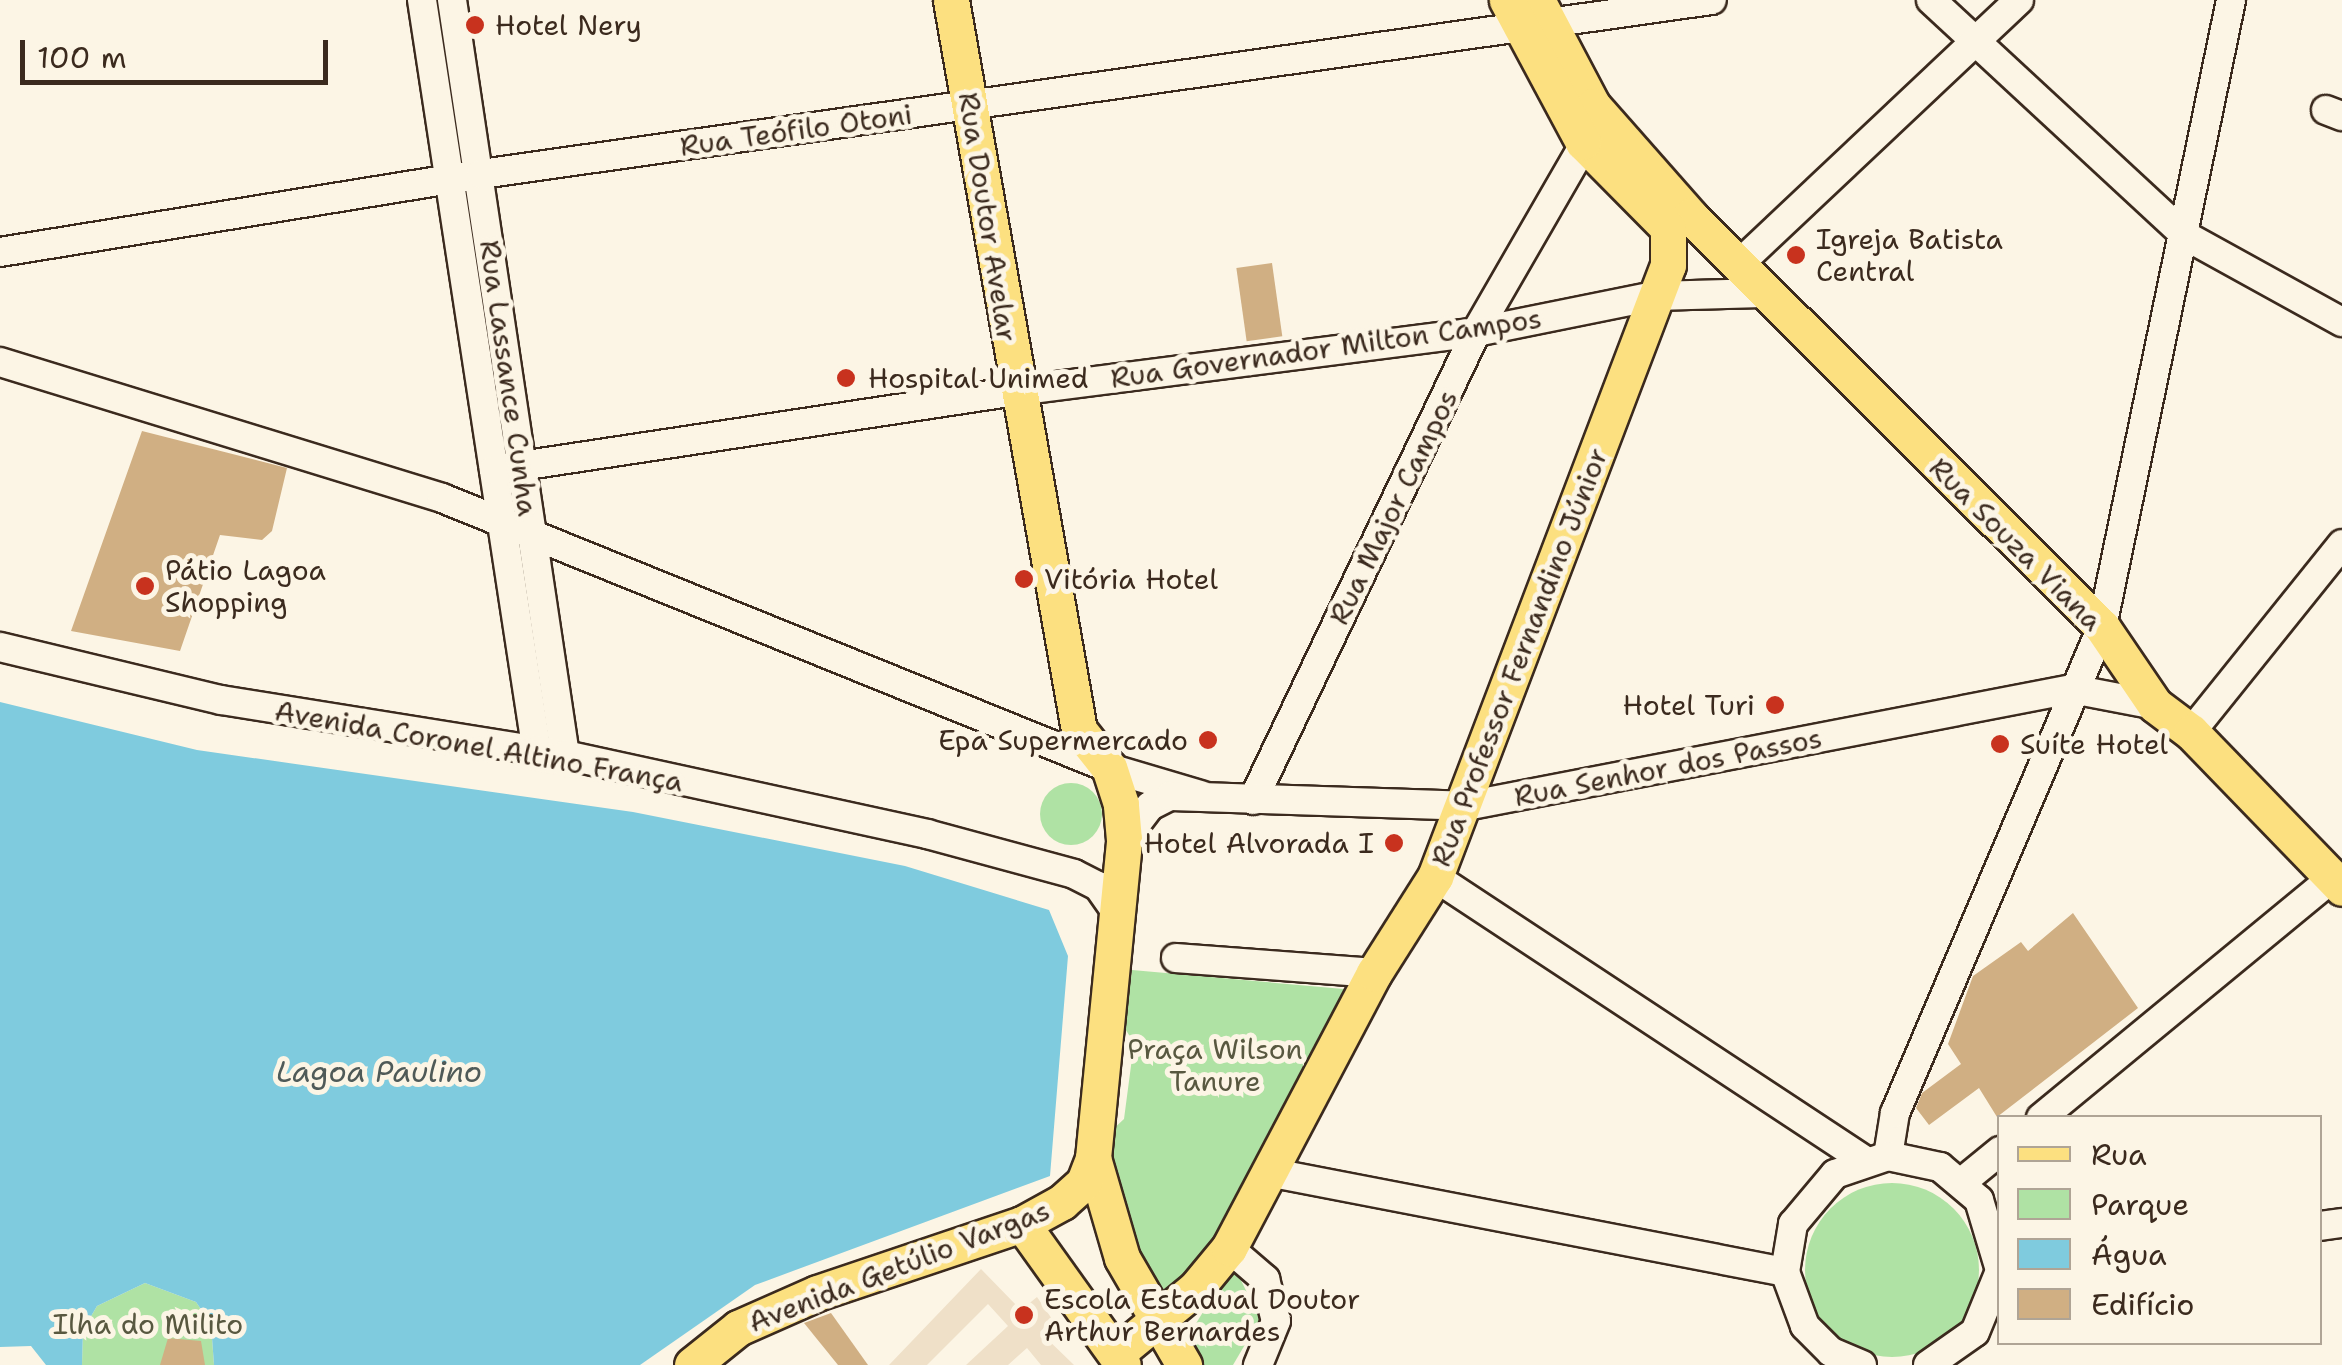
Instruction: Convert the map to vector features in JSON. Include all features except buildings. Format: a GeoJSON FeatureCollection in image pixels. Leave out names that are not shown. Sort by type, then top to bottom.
{"type":"FeatureCollection","features":[{"type":"Feature","properties":{"kind":"main road","name":"Rua Doutor Avelar"},"geometry":{"type":"LineString","coordinates":[[951,0],[972,106],[1016,390],[1079,730],[1110,769]]}},
{"type":"Feature","properties":{"kind":"main road"},"geometry":{"type":"LineString","coordinates":[[1528,14],[1593,129]]}},
{"type":"Feature","properties":{"kind":"main road","name":"Rua Professor Fernandino Júnior"},"geometry":{"type":"LineString","coordinates":[[1115,1361],[1160,1322],[1229,1248],[1273,1173],[1374,973],[1436,878],[1466,806],[1668,265],[1668,228],[1593,129]]}},
{"type":"Feature","properties":{"kind":"main road","name":"Rua Souza Viana"},"geometry":{"type":"LineString","coordinates":[[1593,129],[1738,265],[2102,627],[2154,705],[2191,732],[2336,884]]}},
{"type":"Feature","properties":{"kind":"main road"},"geometry":{"type":"LineString","coordinates":[[1110,769],[1124,840],[1093,1158],[1122,1258],[1184,1365]]}},
{"type":"Feature","properties":{"kind":"main road","name":"Avenida Getúlio Vargas"},"geometry":{"type":"LineString","coordinates":[[692,1365],[738,1328],[817,1293],[1022,1224],[1074,1192],[1093,1158]]}},
{"type":"Feature","properties":{"kind":"main road"},"geometry":{"type":"LineString","coordinates":[[1022,1224],[1115,1361]]}},
{"type":"Feature","properties":{"kind":"street","name":"Rua Lassance Cunha"},"geometry":{"type":"LineString","coordinates":[[422,0],[450,179],[508,467],[532,536],[551,754]]}},
{"type":"Feature","properties":{"kind":"street","name":"Rua Lassance Cunha"},"geometry":{"type":"LineString","coordinates":[[452,0],[481,174],[508,467],[502,524],[551,754]]}},
{"type":"Feature","properties":{"kind":"street","name":"Rua Teófilo Otoni"},"geometry":{"type":"LineString","coordinates":[[0,252],[481,174],[972,106],[1528,14],[1712,0]]}},
{"type":"Feature","properties":{"kind":"street"},"geometry":{"type":"LineString","coordinates":[[1931,0],[2186,236],[2342,322]]}},
{"type":"Feature","properties":{"kind":"street"},"geometry":{"type":"LineString","coordinates":[[1738,265],[2019,0]]}},
{"type":"Feature","properties":{"kind":"street"},"geometry":{"type":"LineString","coordinates":[[1862,1365],[1821,1358],[1805,1326],[1785,1272],[1794,1224],[1810,1196],[1876,1158],[2072,689],[2102,627],[2186,236],[2231,0]]}},
{"type":"Feature","properties":{"kind":"street","name":"Rua Major Campos"},"geometry":{"type":"LineString","coordinates":[[1253,800],[1476,332],[1593,129]]}},
{"type":"Feature","properties":{"kind":"street"},"geometry":{"type":"LineString","coordinates":[[1654,296],[1763,293]]}},
{"type":"Feature","properties":{"kind":"street","name":"Rua Governador Milton Campos"},"geometry":{"type":"LineString","coordinates":[[508,467],[1016,390],[1476,332],[1654,296]]}},
{"type":"Feature","properties":{"kind":"street","name":"Rua Senhor dos Passos"},"geometry":{"type":"LineString","coordinates":[[0,362],[502,524],[1110,769],[1201,795],[1466,806],[2072,689],[2154,705]]}},
{"type":"Feature","properties":{"kind":"street"},"geometry":{"type":"LineString","coordinates":[[2191,732],[2342,544]]}},
{"type":"Feature","properties":{"kind":"street","name":"Avenida Coronel Altino França"},"geometry":{"type":"LineString","coordinates":[[0,647],[221,700],[551,754],[926,834],[1074,874],[1098,886],[1117,913]]}},
{"type":"Feature","properties":{"kind":"street","name":"Rua Senhor dos Passos"},"geometry":{"type":"LineString","coordinates":[[1124,840],[1150,806],[1201,795]]}},
{"type":"Feature","properties":{"kind":"street"},"geometry":{"type":"LineString","coordinates":[[1436,878],[1876,1158],[1940,1167],[1962,1182],[1992,1222],[1997,1252]]}},
{"type":"Feature","properties":{"kind":"street"},"geometry":{"type":"LineString","coordinates":[[2044,1115],[2336,884]]}},
{"type":"Feature","properties":{"kind":"street"},"geometry":{"type":"LineString","coordinates":[[1176,958],[1374,973]]}},
{"type":"Feature","properties":{"kind":"street"},"geometry":{"type":"LineString","coordinates":[[1962,1182],[1997,1153]]}},
{"type":"Feature","properties":{"kind":"street"},"geometry":{"type":"LineString","coordinates":[[1273,1173],[1785,1272]]}},
{"type":"Feature","properties":{"kind":"street"},"geometry":{"type":"LineString","coordinates":[[1229,1248],[1266,1279],[1276,1321],[1258,1365]]}},
{"type":"Feature","properties":{"kind":"street"},"geometry":{"type":"LineString","coordinates":[[1945,1362],[1976,1332],[1997,1278]]}},
{"type":"Feature","properties":{"kind":"shaded area","name":"Escola Estadual Doutor Arthur Bernardes"},"geometry":{"type":"Polygon","coordinates":[[[981,1269],[1021,1310],[1037,1297],[1052,1319],[1040,1332],[1074,1365],[1041,1365],[1027,1348],[1008,1365],[966,1365],[1008,1326],[988,1304],[927,1365],[889,1365],[981,1269]]]}},
{"type":"Feature","properties":{"kind":"green space"},"geometry":{"type":"Polygon","coordinates":[[[1071,783],[1093,792],[1102,814],[1093,836],[1071,845],[1049,836],[1040,814],[1049,792],[1071,783]]]}},
{"type":"Feature","properties":{"kind":"green space","name":"Praça Wilson Tanure"},"geometry":{"type":"Polygon","coordinates":[[[1132,970],[1355,990],[1239,1199],[1201,1259],[1159,1303],[1128,1252],[1111,1184],[1109,1133],[1124,1119],[1134,1043],[1124,1027],[1132,970]]]}},
{"type":"Feature","properties":{"kind":"green space"},"geometry":{"type":"Polygon","coordinates":[[[1892,1183],[1925,1190],[1954,1208],[1972,1237],[1979,1270],[1972,1303],[1954,1332],[1925,1350],[1892,1357],[1859,1350],[1830,1332],[1812,1303],[1805,1270],[1812,1237],[1830,1208],[1859,1190],[1892,1183]]]}},
{"type":"Feature","properties":{"kind":"green space"},"geometry":{"type":"Polygon","coordinates":[[[1233,1264],[1260,1319],[1233,1365],[1202,1365],[1190,1333],[1233,1264]]]}},
{"type":"Feature","properties":{"kind":"green space","name":"Ilha do Milito"},"geometry":{"type":"Polygon","coordinates":[[[145,1283],[196,1302],[211,1324],[214,1365],[82,1365],[83,1330],[97,1306],[145,1283]]]}},
{"type":"Feature","properties":{"kind":"water","name":"Lagoa Paulino"},"geometry":{"type":"Polygon","coordinates":[[[0,702],[197,750],[633,812],[905,866],[1049,910],[1068,956],[1050,1176],[755,1285],[640,1365],[214,1365],[211,1324],[196,1302],[145,1283],[97,1306],[83,1330],[82,1365],[46,1365],[31,1346],[0,1347],[0,702]]]}},
{"type":"Feature","properties":{"kind":"place","name":"Hotel Nery"},"geometry":{"type":"Point","coordinates":[475,25]}},
{"type":"Feature","properties":{"kind":"place","name":"Igreja Batista Central"},"geometry":{"type":"Point","coordinates":[1796,255]}},
{"type":"Feature","properties":{"kind":"place","name":"Hospital Unimed"},"geometry":{"type":"Point","coordinates":[846,378]}},
{"type":"Feature","properties":{"kind":"place","name":"Vitória Hotel"},"geometry":{"type":"Point","coordinates":[1024,579]}},
{"type":"Feature","properties":{"kind":"place","name":"Pátio Lagoa Shopping"},"geometry":{"type":"Point","coordinates":[145,586]}},
{"type":"Feature","properties":{"kind":"place","name":"Hotel Turi"},"geometry":{"type":"Point","coordinates":[1775,705]}},
{"type":"Feature","properties":{"kind":"place","name":"Epa Supermercado"},"geometry":{"type":"Point","coordinates":[1208,740]}},
{"type":"Feature","properties":{"kind":"place","name":"Suíte Hotel"},"geometry":{"type":"Point","coordinates":[2000,744]}},
{"type":"Feature","properties":{"kind":"place","name":"Hotel Alvorada I"},"geometry":{"type":"Point","coordinates":[1394,843]}},
{"type":"Feature","properties":{"kind":"place","name":"Escola Estadual Doutor Arthur Bernardes"},"geometry":{"type":"Point","coordinates":[1024,1315]}}]}
